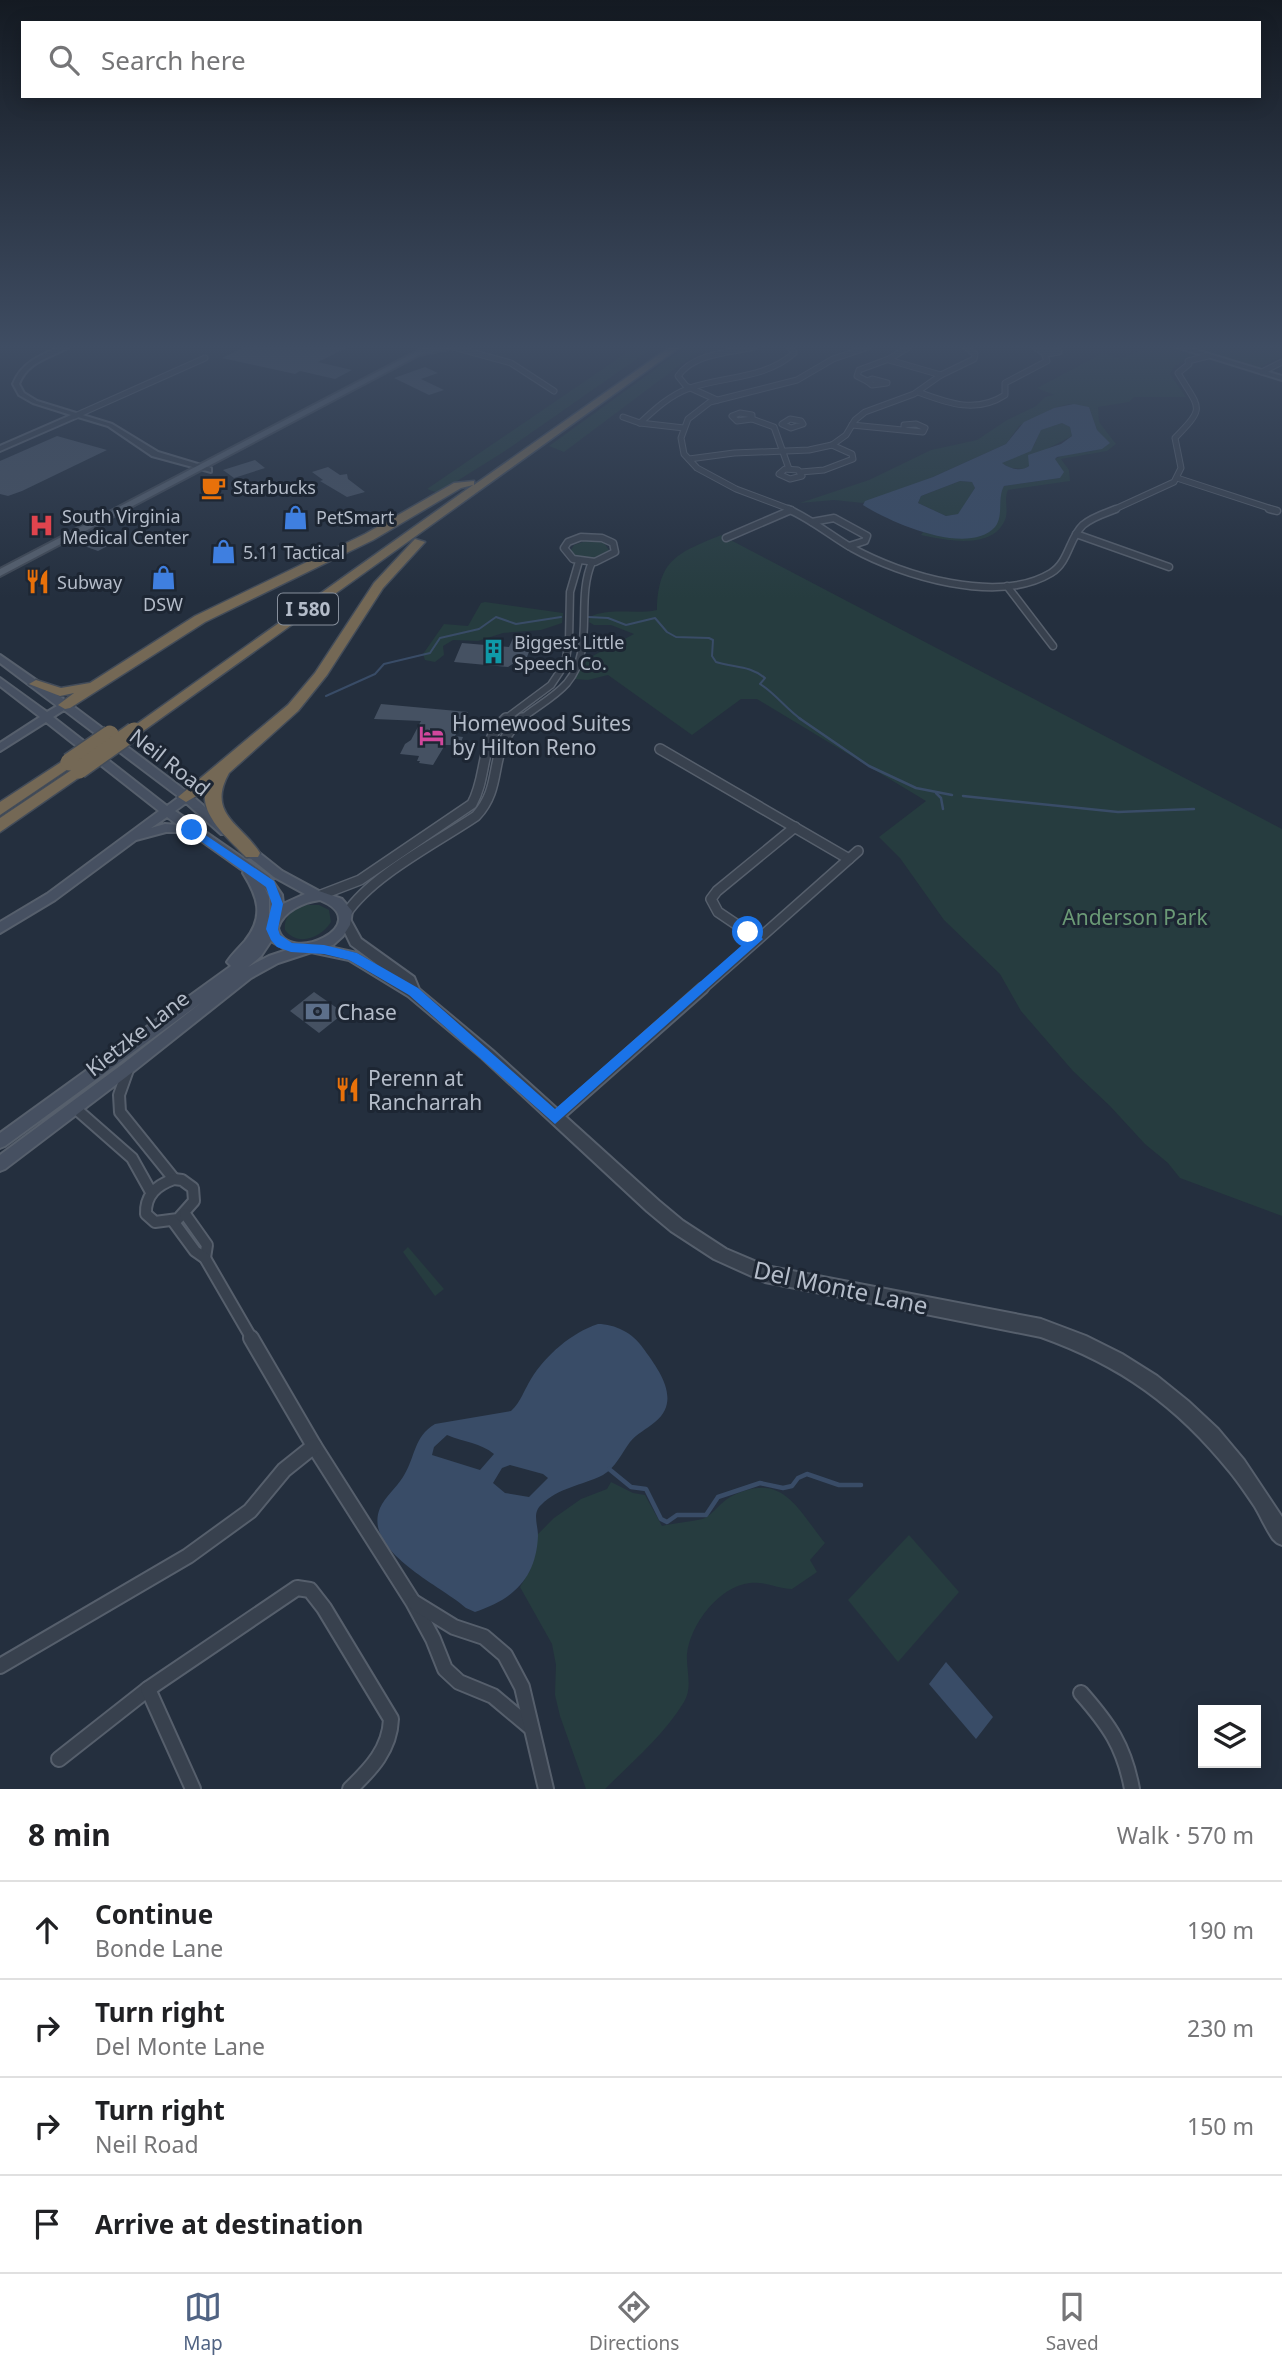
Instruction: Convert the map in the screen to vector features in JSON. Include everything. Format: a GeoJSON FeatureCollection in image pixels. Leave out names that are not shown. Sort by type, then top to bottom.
{"type":"FeatureCollection","features":[{"type":"Feature","properties":{"kind":"highway","name":"I 580"},"geometry":{"type":"LineString","coordinates":[[476,485],[550,430]]}},
{"type":"Feature","properties":{"kind":"highway","name":"I 580"},"geometry":{"type":"LineString","coordinates":[[0,810],[74,766],[555,430]]}},
{"type":"Feature","properties":{"kind":"highway"},"geometry":{"type":"LineString","coordinates":[[65,705],[200,619],[369,537],[458,485],[476,485],[471,500],[419,541],[365,602],[309,690],[277,724],[186,797]]}},
{"type":"Feature","properties":{"kind":"highway"},"geometry":{"type":"LineString","coordinates":[[36,684],[65,692],[101,680]]}},
{"type":"Feature","properties":{"kind":"highway","name":"I 580"},"geometry":{"type":"LineString","coordinates":[[0,826],[74,766]]}},
{"type":"Feature","properties":{"kind":"highway"},"geometry":{"type":"LineString","coordinates":[[223,770],[211,789],[211,804],[248,860]]}},
{"type":"Feature","properties":{"kind":"main road"},"geometry":{"type":"LineString","coordinates":[[0,582],[272,430]]}},
{"type":"Feature","properties":{"kind":"main road"},"geometry":{"type":"LineString","coordinates":[[0,573],[200,471]]}},
{"type":"Feature","properties":{"kind":"main road","name":"Neil Road"},"geometry":{"type":"LineString","coordinates":[[0,658],[186,797],[270,884],[276,895],[277,915]]}},
{"type":"Feature","properties":{"kind":"main road","name":"Neil Road"},"geometry":{"type":"LineString","coordinates":[[0,681],[192,830],[319,895]]}},
{"type":"Feature","properties":{"kind":"main road"},"geometry":{"type":"LineString","coordinates":[[0,748],[65,705]]}},
{"type":"Feature","properties":{"kind":"main road"},"geometry":{"type":"LineString","coordinates":[[0,928],[33,910],[186,797]]}},
{"type":"Feature","properties":{"kind":"main road"},"geometry":{"type":"LineString","coordinates":[[96,864],[147,833],[174,827],[192,830]]}},
{"type":"Feature","properties":{"kind":"main road"},"geometry":{"type":"LineString","coordinates":[[207,988],[243,954],[257,934],[264,903],[248,860]]}},
{"type":"Feature","properties":{"kind":"main road"},"geometry":{"type":"LineString","coordinates":[[319,895],[337,900],[346,918],[335,937],[309,948],[291,948],[281,944],[272,929],[277,915],[288,904],[319,895]]}},
{"type":"Feature","properties":{"kind":"main road","name":"Kietzke Lane"},"geometry":{"type":"LineString","coordinates":[[0,1141],[256,953],[272,929]]}},
{"type":"Feature","properties":{"kind":"main road","name":"Kietzke Lane"},"geometry":{"type":"LineString","coordinates":[[0,1164],[246,974],[264,963],[309,948]]}},
{"type":"Feature","properties":{"kind":"street"},"geometry":{"type":"LineString","coordinates":[[0,449],[42,430]]}},
{"type":"Feature","properties":{"kind":"street"},"geometry":{"type":"LineString","coordinates":[[106,430],[148,457],[200,471]]}},
{"type":"Feature","properties":{"kind":"street"},"geometry":{"type":"LineString","coordinates":[[683,430],[681,440],[689,459],[720,482],[791,510],[849,546],[882,562],[966,585],[1007,586],[1031,582],[1057,570],[1066,558],[1076,534],[1091,519],[1162,489],[1177,478],[1181,468],[1175,438],[1181,430]]}},
{"type":"Feature","properties":{"kind":"street"},"geometry":{"type":"LineString","coordinates":[[776,430],[789,469]]}},
{"type":"Feature","properties":{"kind":"street"},"geometry":{"type":"LineString","coordinates":[[689,459],[734,453],[809,450],[832,444],[842,439],[848,430]]}},
{"type":"Feature","properties":{"kind":"street"},"geometry":{"type":"LineString","coordinates":[[801,472],[799,477],[792,479],[779,474],[782,470],[789,469],[801,472],[830,468],[853,459],[852,454],[832,444]]}},
{"type":"Feature","properties":{"kind":"street"},"geometry":{"type":"LineString","coordinates":[[1177,478],[1277,511]]}},
{"type":"Feature","properties":{"kind":"street"},"geometry":{"type":"LineString","coordinates":[[726,538],[791,510]]}},
{"type":"Feature","properties":{"kind":"street"},"geometry":{"type":"LineString","coordinates":[[812,522],[834,519],[867,536],[865,541],[849,546]]}},
{"type":"Feature","properties":{"kind":"street"},"geometry":{"type":"LineString","coordinates":[[1076,534],[1169,567]]}},
{"type":"Feature","properties":{"kind":"street"},"geometry":{"type":"LineString","coordinates":[[594,537],[613,543],[615,548],[612,555],[592,562],[579,561],[564,552],[565,546],[574,539],[594,537]]}},
{"type":"Feature","properties":{"kind":"street"},"geometry":{"type":"LineString","coordinates":[[319,895],[360,880],[472,804],[478,792],[492,734],[507,718],[550,687],[565,665],[570,644],[570,592],[579,561]]}},
{"type":"Feature","properties":{"kind":"street"},"geometry":{"type":"LineString","coordinates":[[346,918],[356,899],[373,884],[475,816],[490,801],[505,734],[563,687],[576,668],[582,644],[582,593],[592,562]]}},
{"type":"Feature","properties":{"kind":"street"},"geometry":{"type":"LineString","coordinates":[[1007,586],[1053,646]]}},
{"type":"Feature","properties":{"kind":"street"},"geometry":{"type":"LineString","coordinates":[[660,749],[849,859]]}},
{"type":"Feature","properties":{"kind":"street"},"geometry":{"type":"LineString","coordinates":[[758,939],[718,912],[711,899],[717,891],[795,828]]}},
{"type":"Feature","properties":{"kind":"street"},"geometry":{"type":"LineString","coordinates":[[555,1118],[858,851]]}},
{"type":"Feature","properties":{"kind":"street","name":"Del Monte Lane"},"geometry":{"type":"LineString","coordinates":[[346,918],[356,942],[409,981],[413,992]]}},
{"type":"Feature","properties":{"kind":"street","name":"Del Monte Lane"},"geometry":{"type":"LineString","coordinates":[[309,948],[352,956],[413,992],[677,1226],[743,1266],[765,1274],[815,1285],[1041,1328],[1069,1336],[1120,1360],[1151,1381],[1205,1429],[1254,1489],[1282,1535]]}},
{"type":"Feature","properties":{"kind":"street"},"geometry":{"type":"LineString","coordinates":[[129,1067],[119,1097],[120,1118],[150,1148],[174,1180]]}},
{"type":"Feature","properties":{"kind":"street"},"geometry":{"type":"LineString","coordinates":[[75,1108],[132,1158],[151,1192]]}},
{"type":"Feature","properties":{"kind":"street"},"geometry":{"type":"LineString","coordinates":[[174,1180],[182,1180],[193,1188],[194,1201],[185,1214],[173,1221],[162,1223],[149,1219],[145,1207],[151,1192],[174,1180]]}},
{"type":"Feature","properties":{"kind":"street"},"geometry":{"type":"LineString","coordinates":[[185,1214],[207,1245],[205,1258]]}},
{"type":"Feature","properties":{"kind":"street"},"geometry":{"type":"LineString","coordinates":[[173,1221],[195,1251],[205,1258],[314,1446],[413,1602],[433,1639],[445,1669],[459,1682],[494,1696],[530,1727]]}},
{"type":"Feature","properties":{"kind":"street"},"geometry":{"type":"LineString","coordinates":[[0,1666],[198,1548],[250,1511],[285,1470],[314,1446]]}},
{"type":"Feature","properties":{"kind":"street"},"geometry":{"type":"LineString","coordinates":[[59,1759],[148,1689],[298,1588],[310,1590],[324,1608],[391,1719],[392,1735],[371,1768],[350,1789]]}},
{"type":"Feature","properties":{"kind":"street"},"geometry":{"type":"LineString","coordinates":[[413,1602],[454,1627],[484,1637],[505,1654],[522,1688],[546,1789]]}},
{"type":"Feature","properties":{"kind":"street"},"geometry":{"type":"LineString","coordinates":[[148,1689],[193,1789]]}},
{"type":"Feature","properties":{"kind":"street"},"geometry":{"type":"LineString","coordinates":[[1081,1693],[1123,1746],[1132,1789]]}},
{"type":"Feature","properties":{"kind":"green space"},"geometry":{"type":"Polygon","coordinates":[[[513,430],[534,430],[438,493],[427,489],[513,430]]]}},
{"type":"Feature","properties":{"kind":"green space"},"geometry":{"type":"Polygon","coordinates":[[[570,430],[593,430],[564,452],[549,446],[570,430]]]}},
{"type":"Feature","properties":{"kind":"green space"},"geometry":{"type":"Polygon","coordinates":[[[991,430],[1016,430],[1006,444],[933,477],[863,503],[834,500],[800,503],[869,480],[931,450],[977,440],[991,430]]]}},
{"type":"Feature","properties":{"kind":"green space"},"geometry":{"type":"Polygon","coordinates":[[[1040,430],[1071,430],[1072,436],[1047,449],[1025,469],[1011,468],[1001,463],[1034,446],[1040,430]]]}},
{"type":"Feature","properties":{"kind":"green space"},"geometry":{"type":"Polygon","coordinates":[[[1097,430],[1106,430],[1116,444],[1107,451],[1061,459],[1069,470],[1070,481],[1008,490],[1006,518],[997,531],[988,537],[966,541],[921,535],[923,532],[965,538],[984,533],[998,518],[1004,486],[1060,478],[1055,459],[1094,451],[1097,430]]]}},
{"type":"Feature","properties":{"kind":"green space"},"geometry":{"type":"Polygon","coordinates":[[[960,481],[972,482],[975,488],[959,514],[946,516],[918,503],[921,496],[960,481]]]}},
{"type":"Feature","properties":{"kind":"green space","name":"Anderson Park"},"geometry":{"type":"Polygon","coordinates":[[[721,535],[1282,829],[1282,1216],[1180,1178],[1168,1163],[1145,1144],[1073,1071],[1021,1011],[1000,974],[944,920],[900,858],[879,837],[926,801],[757,699],[741,699],[692,735],[608,675],[588,680],[574,679],[587,659],[634,634],[611,625],[594,625],[589,622],[590,617],[606,612],[657,610],[661,579],[673,560],[693,547],[721,535]]]}},
{"type":"Feature","properties":{"kind":"green space"},"geometry":{"type":"Polygon","coordinates":[[[589,540],[604,543],[609,550],[592,558],[573,554],[571,550],[574,545],[589,540]]]}},
{"type":"Feature","properties":{"kind":"green space"},"geometry":{"type":"Polygon","coordinates":[[[481,603],[563,613],[562,623],[541,630],[503,633],[478,641],[453,640],[443,646],[444,655],[435,662],[425,660],[423,654],[444,624],[468,626],[481,603]]]}},
{"type":"Feature","properties":{"kind":"green space"},"geometry":{"type":"Polygon","coordinates":[[[306,905],[319,905],[329,910],[331,922],[315,936],[296,938],[285,930],[286,921],[294,911],[306,905]]]}},
{"type":"Feature","properties":{"kind":"green space"},"geometry":{"type":"Polygon","coordinates":[[[408,1247],[444,1289],[435,1296],[403,1252],[408,1247]]]}},
{"type":"Feature","properties":{"kind":"green space"},"geometry":{"type":"Polygon","coordinates":[[[611,1482],[633,1493],[645,1495],[662,1526],[705,1518],[730,1497],[748,1490],[775,1490],[796,1506],[825,1543],[810,1560],[817,1572],[792,1589],[750,1583],[727,1591],[717,1599],[700,1620],[689,1643],[688,1691],[676,1714],[647,1748],[605,1789],[586,1789],[555,1695],[556,1665],[552,1644],[520,1587],[530,1570],[538,1534],[554,1518],[581,1499],[607,1489],[611,1482]]]}},
{"type":"Feature","properties":{"kind":"green space"},"geometry":{"type":"Polygon","coordinates":[[[909,1535],[959,1592],[898,1662],[848,1600],[909,1535]]]}},
{"type":"Feature","properties":{"kind":"water"},"geometry":{"type":"Polygon","coordinates":[[[1017,430],[1041,430],[1031,451],[1002,463],[1015,469],[1023,469],[1029,466],[1028,455],[1061,444],[1072,436],[1071,430],[1097,430],[1110,443],[1102,449],[1057,457],[1055,459],[1064,472],[1060,478],[1004,486],[998,523],[982,535],[966,539],[929,534],[891,520],[863,505],[865,501],[933,477],[1006,444],[1017,430]],[[960,481],[921,496],[918,503],[946,516],[958,514],[975,488],[972,482],[960,481]]]}},
{"type":"Feature","properties":{"kind":"water"},"geometry":{"type":"Polygon","coordinates":[[[598,1324],[611,1326],[634,1338],[661,1375],[667,1404],[655,1422],[632,1439],[607,1472],[563,1490],[538,1508],[536,1551],[527,1576],[501,1601],[475,1612],[423,1578],[393,1553],[382,1539],[378,1524],[380,1508],[403,1477],[419,1441],[428,1429],[435,1424],[511,1411],[544,1362],[569,1339],[598,1324]],[[447,1435],[434,1447],[432,1455],[480,1470],[494,1454],[478,1445],[447,1435]],[[510,1465],[502,1468],[493,1483],[505,1493],[529,1497],[548,1478],[543,1474],[510,1465]]]}},
{"type":"Feature","properties":{"kind":"water"},"geometry":{"type":"Polygon","coordinates":[[[946,1662],[993,1717],[976,1739],[929,1684],[946,1662]]]}},
{"type":"Feature","properties":{"kind":"building"},"geometry":{"type":"Polygon","coordinates":[[[57,436],[107,450],[22,491],[8,496],[0,494],[0,461],[57,436]]]}},
{"type":"Feature","properties":{"kind":"building"},"geometry":{"type":"Polygon","coordinates":[[[255,460],[265,468],[234,478],[223,470],[255,460]]]}},
{"type":"Feature","properties":{"kind":"building"},"geometry":{"type":"Polygon","coordinates":[[[328,467],[340,475],[347,474],[348,479],[365,492],[347,497],[320,481],[323,480],[312,472],[328,467]]]}},
{"type":"Feature","properties":{"kind":"building"},"geometry":{"type":"Polygon","coordinates":[[[106,534],[119,540],[98,551],[84,546],[106,534]]]}},
{"type":"Feature","properties":{"kind":"building","name":"Biggest Little Speech Co."},"geometry":{"type":"Polygon","coordinates":[[[513,638],[533,640],[526,660],[520,659],[508,667],[454,662],[462,643],[509,647],[513,638]]]}},
{"type":"Feature","properties":{"kind":"building","name":"Homewood Suites by Hilton Reno"},"geometry":{"type":"Polygon","coordinates":[[[381,704],[468,712],[455,736],[463,737],[460,745],[445,745],[433,765],[419,763],[419,756],[400,754],[421,721],[374,719],[381,704]]]}},
{"type":"Feature","properties":{"kind":"building","name":"Chase"},"geometry":{"type":"Polygon","coordinates":[[[314,992],[344,1013],[319,1033],[290,1011],[314,992]]]}},
{"type":"Feature","properties":{"kind":"waterway"},"geometry":{"type":"LineString","coordinates":[[326,696],[375,674],[384,664],[430,653],[440,638],[479,629],[496,617],[516,624],[561,617]]}},
{"type":"Feature","properties":{"kind":"waterway"},"geometry":{"type":"LineString","coordinates":[[588,617],[608,618],[626,625],[655,618],[667,632],[676,637],[709,638],[713,640],[712,656],[716,662],[747,669],[765,678],[760,684],[802,720]]}},
{"type":"Feature","properties":{"kind":"waterway"},"geometry":{"type":"LineString","coordinates":[[799,718],[869,766],[916,788],[952,795]]}},
{"type":"Feature","properties":{"kind":"waterway"},"geometry":{"type":"LineString","coordinates":[[936,793],[941,798],[943,809]]}},
{"type":"Feature","properties":{"kind":"waterway"},"geometry":{"type":"LineString","coordinates":[[963,796],[1118,812],[1194,809]]}},
{"type":"Feature","properties":{"kind":"waterway"},"geometry":{"type":"LineString","coordinates":[[609,1469],[631,1487],[646,1489],[661,1519],[667,1522],[677,1515],[706,1515],[718,1497],[760,1483],[783,1488],[792,1486],[798,1478],[807,1474],[839,1485],[861,1485]]}},
{"type":"Feature","properties":{"kind":"place","name":"Starbucks"},"geometry":{"type":"Point","coordinates":[213,487]}},
{"type":"Feature","properties":{"kind":"place","name":"PetSmart"},"geometry":{"type":"Point","coordinates":[296,517]}},
{"type":"Feature","properties":{"kind":"place","name":"South Virginia Medical Center"},"geometry":{"type":"Point","coordinates":[42,526]}},
{"type":"Feature","properties":{"kind":"place","name":"5.11 Tactical"},"geometry":{"type":"Point","coordinates":[223,552]}},
{"type":"Feature","properties":{"kind":"place","name":"DSW"},"geometry":{"type":"Point","coordinates":[163,577]}},
{"type":"Feature","properties":{"kind":"place","name":"Subway"},"geometry":{"type":"Point","coordinates":[37,582]}},
{"type":"Feature","properties":{"kind":"place","name":"Biggest Little Speech Co."},"geometry":{"type":"Point","coordinates":[494,652]}},
{"type":"Feature","properties":{"kind":"place","name":"Homewood Suites by Hilton Reno"},"geometry":{"type":"Point","coordinates":[432,735]}},
{"type":"Feature","properties":{"kind":"place","name":"Chase"},"geometry":{"type":"Point","coordinates":[317,1012]}},
{"type":"Feature","properties":{"kind":"place","name":"Perenn at Rancharrah"},"geometry":{"type":"Point","coordinates":[348,1090]}},
{"type":"Feature","properties":{"kind":"route"},"geometry":{"type":"LineString","coordinates":[[192,830],[270,884],[277,904],[277,915],[272,929],[281,944],[291,948],[324,949],[344,953],[413,992],[487,1054],[555,1118],[758,939],[748,932]]}}]}
